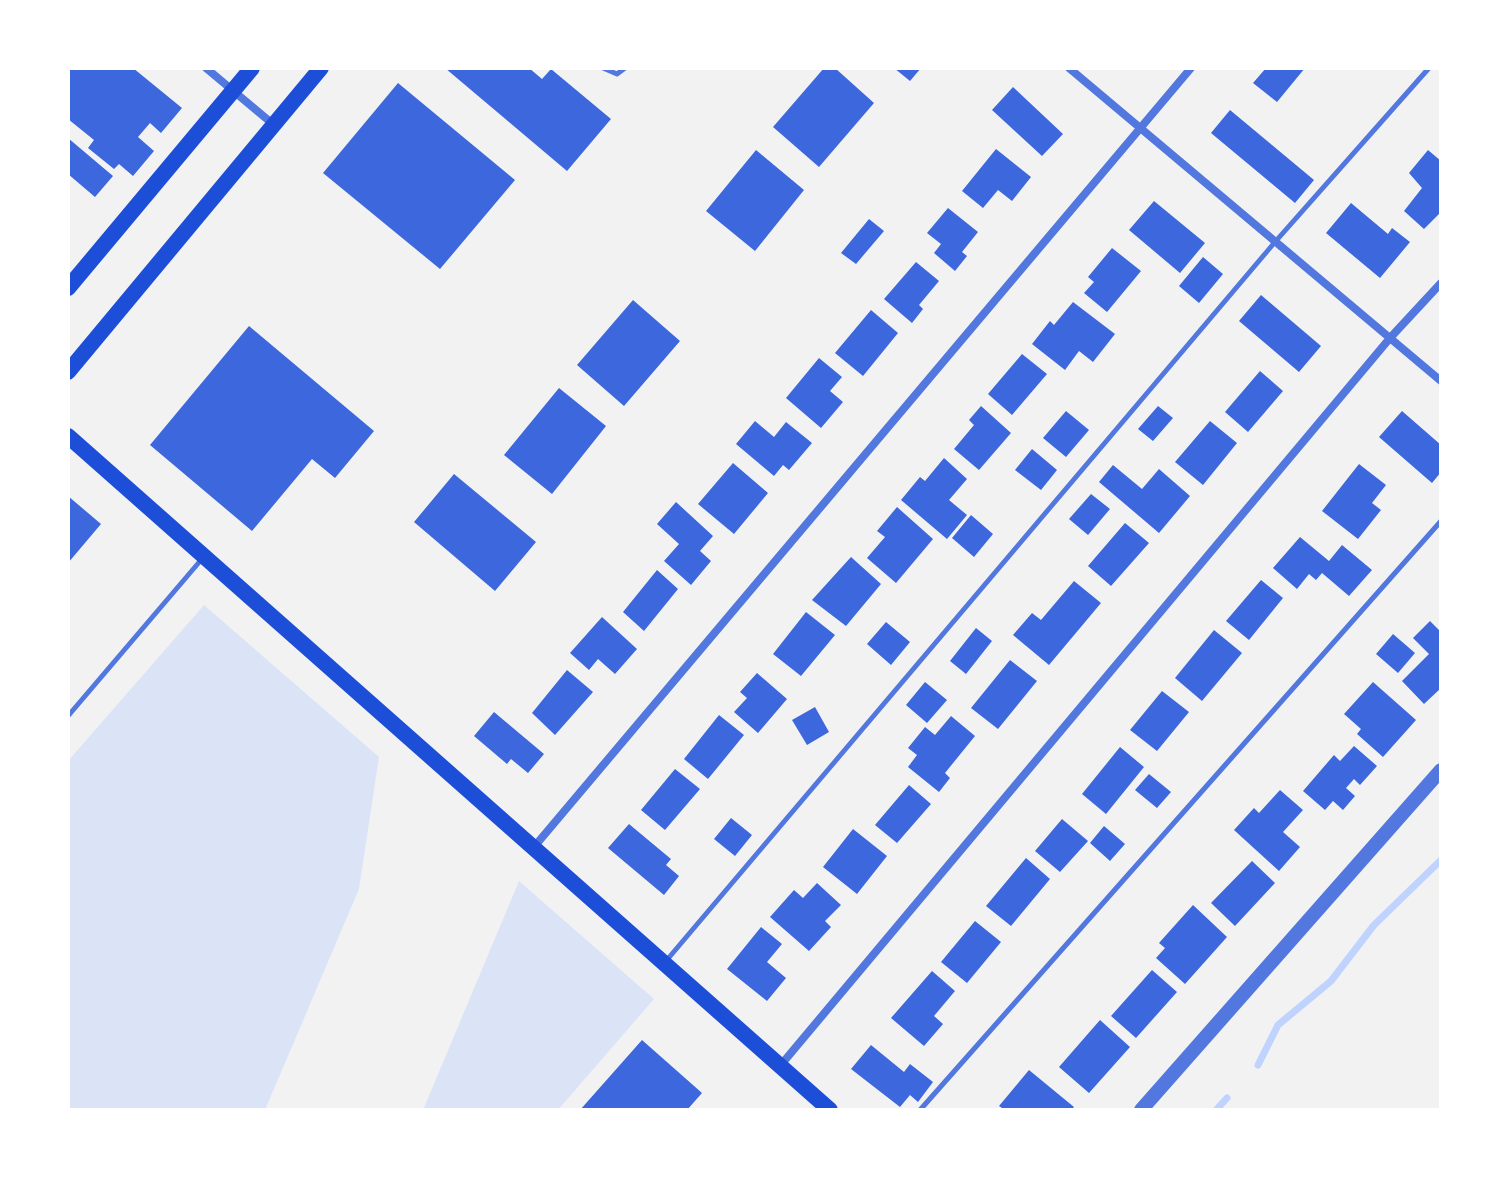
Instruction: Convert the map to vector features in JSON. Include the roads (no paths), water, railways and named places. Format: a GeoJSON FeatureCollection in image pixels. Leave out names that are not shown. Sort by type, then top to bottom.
{"type":"FeatureCollection","features":[{"type":"Feature","properties":{"kind":"main road"},"geometry":{"type":"LineString","coordinates":[[68,288],[252,68]]}},
{"type":"Feature","properties":{"kind":"main road"},"geometry":{"type":"LineString","coordinates":[[68,372],[321,68]]}},
{"type":"Feature","properties":{"kind":"main road"},"geometry":{"type":"LineString","coordinates":[[68,436],[830,1110]]}},
{"type":"Feature","properties":{"kind":"street"},"geometry":{"type":"LineString","coordinates":[[206,68],[274,125]]}},
{"type":"Feature","properties":{"kind":"street"},"geometry":{"type":"LineString","coordinates":[[1069,68],[1441,381]]}},
{"type":"Feature","properties":{"kind":"street"},"geometry":{"type":"LineString","coordinates":[[534,847],[1191,68]]}},
{"type":"Feature","properties":{"kind":"street"},"geometry":{"type":"LineString","coordinates":[[780,1066],[1390,338],[1441,283]]}},
{"type":"Feature","properties":{"kind":"street"},"geometry":{"type":"LineString","coordinates":[[1141,1110],[1441,770]]}},
{"type":"Feature","properties":{"kind":"lane"},"geometry":{"type":"LineString","coordinates":[[603,68],[617,74],[625,68]]}},
{"type":"Feature","properties":{"kind":"lane"},"geometry":{"type":"LineString","coordinates":[[665,961],[1275,242],[1429,68]]}},
{"type":"Feature","properties":{"kind":"lane"},"geometry":{"type":"LineString","coordinates":[[920,1110],[1441,521]]}},
{"type":"Feature","properties":{"kind":"lane"},"geometry":{"type":"LineString","coordinates":[[68,716],[205,556]]}},
{"type":"Feature","properties":{"kind":"waterway"},"geometry":{"type":"LineString","coordinates":[[1258,1065],[1278,1025],[1331,981],[1374,925],[1441,860]]}},
{"type":"Feature","properties":{"kind":"waterway"},"geometry":{"type":"LineString","coordinates":[[1216,1110],[1227,1098]]}}]}
